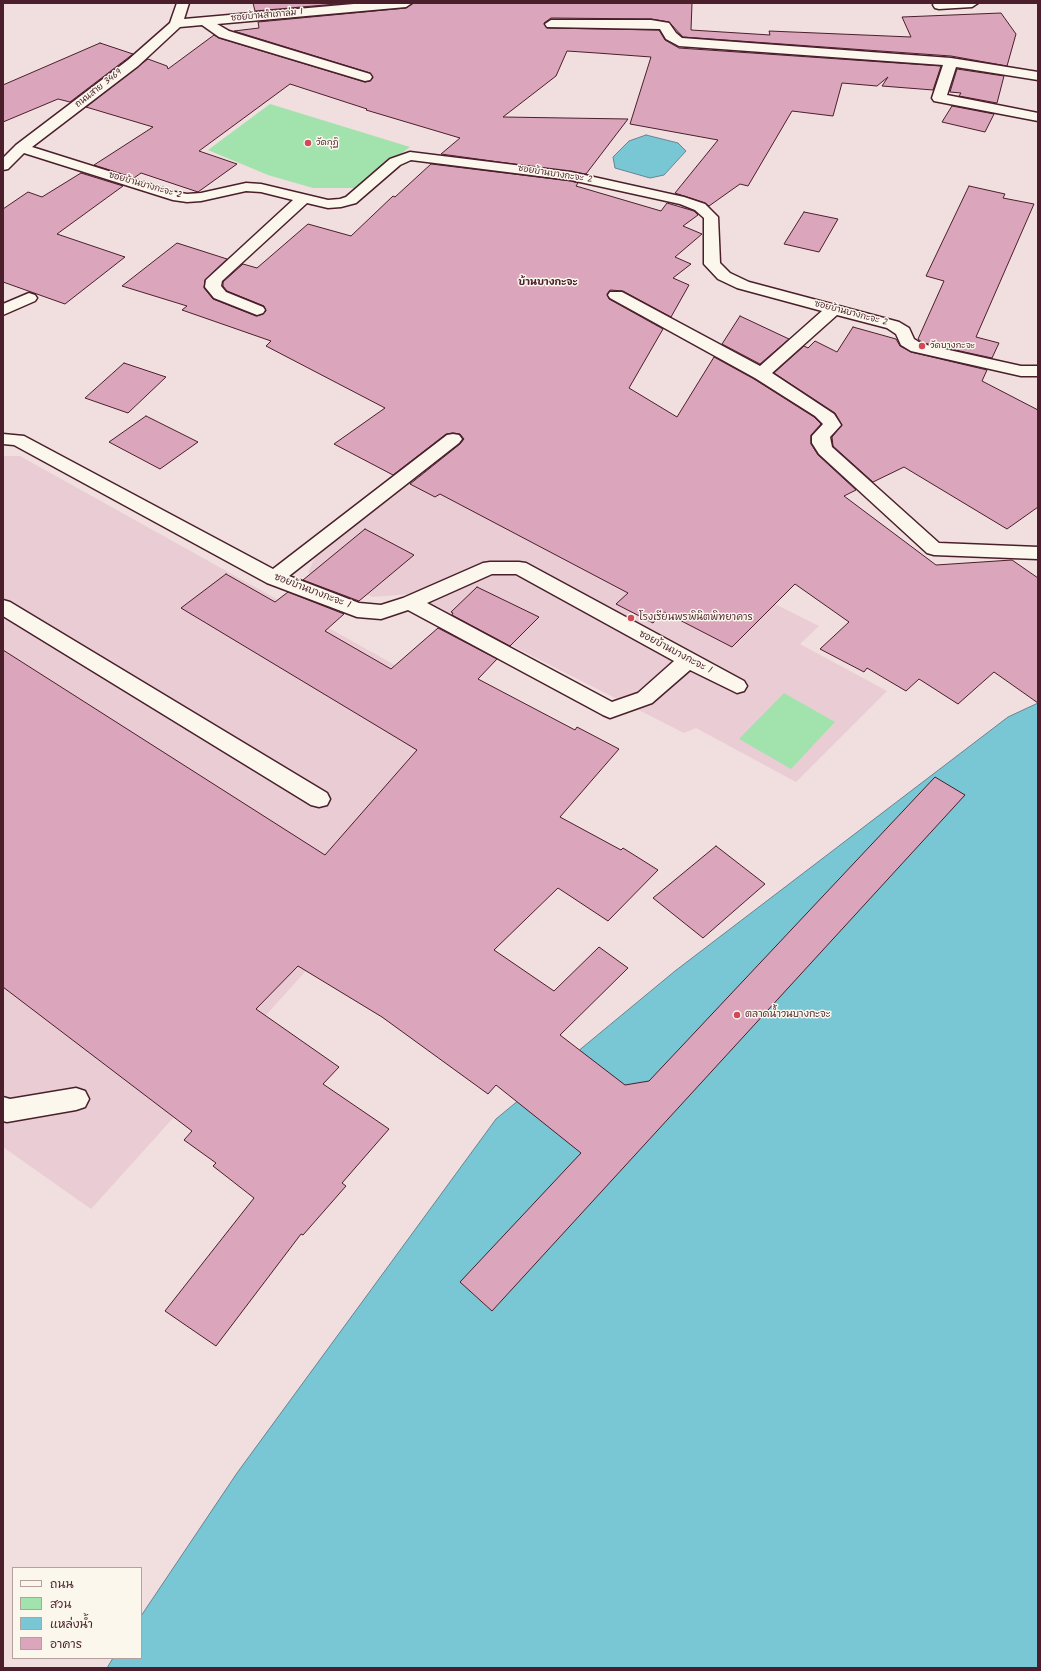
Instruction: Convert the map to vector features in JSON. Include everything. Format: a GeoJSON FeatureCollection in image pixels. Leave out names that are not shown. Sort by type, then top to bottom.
{"type":"FeatureCollection","features":[{"type":"Feature","properties":{"kind":"street","name":"ถนนสาย 3469"},"geometry":{"type":"LineString","coordinates":[[3,166],[21,148],[134,63],[176,24],[183,3]]}},
{"type":"Feature","properties":{"kind":"street","name":"ซอยบ้านสำเภาล่ม 1"},"geometry":{"type":"LineString","coordinates":[[176,24],[406,3]]}},
{"type":"Feature","properties":{"kind":"street"},"geometry":{"type":"LineString","coordinates":[[938,5],[972,3]]}},
{"type":"Feature","properties":{"kind":"street"},"geometry":{"type":"LineString","coordinates":[[205,22],[224,34],[365,77]]}},
{"type":"Feature","properties":{"kind":"street"},"geometry":{"type":"LineString","coordinates":[[551,24],[651,24],[664,26],[671,36],[679,42],[951,62],[1038,76]]}},
{"type":"Feature","properties":{"kind":"street"},"geometry":{"type":"LineString","coordinates":[[951,62],[939,98],[1038,117]]}},
{"type":"Feature","properties":{"kind":"street","name":"ซอยบ้านบางกะจะ 2"},"geometry":{"type":"LineString","coordinates":[[21,148],[173,196],[188,198],[201,197],[246,187],[261,188],[328,204],[341,203],[350,200],[395,162],[410,156],[572,176],[684,201],[700,207],[711,217],[712,264],[724,276],[743,285],[892,325],[903,331],[907,342],[916,348],[1021,371],[1038,371]]}},
{"type":"Feature","properties":{"kind":"street"},"geometry":{"type":"LineString","coordinates":[[257,310],[220,295],[212,287],[214,280],[304,198]]}},
{"type":"Feature","properties":{"kind":"street"},"geometry":{"type":"LineString","coordinates":[[616,295],[761,374],[821,412],[828,418],[832,425],[821,436],[821,443],[825,450],[934,549],[1038,553]]}},
{"type":"Feature","properties":{"kind":"street"},"geometry":{"type":"LineString","coordinates":[[3,310],[29,298]]}},
{"type":"Feature","properties":{"kind":"street"},"geometry":{"type":"LineString","coordinates":[[761,374],[834,309]]}},
{"type":"Feature","properties":{"kind":"street","name":"ซอยบ้านบางกะจะ 1"},"geometry":{"type":"LineString","coordinates":[[3,439],[18,440],[274,578],[357,610],[381,612],[410,603],[490,568],[519,568],[737,686]]}},
{"type":"Feature","properties":{"kind":"street"},"geometry":{"type":"LineString","coordinates":[[274,578],[453,439]]}},
{"type":"Feature","properties":{"kind":"street"},"geometry":{"type":"LineString","coordinates":[[410,603],[610,710],[645,698],[688,660]]}},
{"type":"Feature","properties":{"kind":"street"},"geometry":{"type":"LineString","coordinates":[[3,607],[319,799]]}},
{"type":"Feature","properties":{"kind":"street"},"geometry":{"type":"LineString","coordinates":[[4,1111],[76,1099]]}},
{"type":"Feature","properties":{"kind":"shaded area","name":"โรงเรียนพรพินิตพิทยาคาร"},"geometry":{"type":"Polygon","coordinates":[[[459,446],[819,626],[800,644],[887,691],[796,782],[696,728],[684,733],[410,594],[373,597],[308,573],[315,557],[459,446]]]}},
{"type":"Feature","properties":{"kind":"shaded area"},"geometry":{"type":"Polygon","coordinates":[[[3,456],[20,456],[386,660],[499,726],[378,891],[91,1209],[3,1147],[3,456]]]}},
{"type":"Feature","properties":{"kind":"green space"},"geometry":{"type":"Polygon","coordinates":[[[270,104],[410,147],[355,188],[313,188],[268,175],[208,150],[270,104]]]}},
{"type":"Feature","properties":{"kind":"green space"},"geometry":{"type":"Polygon","coordinates":[[[784,693],[835,722],[791,769],[739,739],[784,693]]]}},
{"type":"Feature","properties":{"kind":"water"},"geometry":{"type":"Polygon","coordinates":[[[646,135],[678,143],[686,151],[664,175],[650,178],[615,168],[613,157],[629,141],[646,135]]]}},
{"type":"Feature","properties":{"kind":"water"},"geometry":{"type":"Polygon","coordinates":[[[1038,703],[1038,1668],[107,1668],[112,1659],[142,1659],[142,1615],[237,1473],[496,1119],[675,971],[1008,717],[1038,703]]]}},
{"type":"Feature","properties":{"kind":"building"},"geometry":{"type":"Polygon","coordinates":[[[253,3],[348,3],[255,11],[253,3]]]}},
{"type":"Feature","properties":{"kind":"building"},"geometry":{"type":"Polygon","coordinates":[[[413,3],[692,3],[691,30],[770,35],[769,31],[911,37],[902,17],[1001,13],[1016,34],[1007,66],[951,56],[683,37],[669,22],[651,19],[551,18],[544,23],[547,28],[659,30],[665,40],[679,48],[941,66],[933,90],[882,86],[888,77],[877,86],[842,83],[833,116],[792,111],[748,186],[740,184],[709,206],[705,203],[675,193],[718,140],[630,124],[651,57],[567,51],[556,76],[503,117],[628,119],[586,174],[441,154],[460,138],[366,110],[367,109],[290,84],[199,151],[237,164],[198,192],[141,173],[134,178],[94,165],[153,127],[86,107],[148,59],[167,66],[168,69],[214,35],[219,38],[365,82],[370,81],[373,78],[370,73],[234,31],[259,28],[258,22],[406,8],[413,3]]]}},
{"type":"Feature","properties":{"kind":"building"},"geometry":{"type":"Polygon","coordinates":[[[100,43],[133,54],[70,102],[58,99],[3,122],[3,85],[100,43]]]}},
{"type":"Feature","properties":{"kind":"building"},"geometry":{"type":"Polygon","coordinates":[[[957,69],[1004,76],[997,103],[959,96],[961,93],[950,92],[957,69]]]}},
{"type":"Feature","properties":{"kind":"building"},"geometry":{"type":"Polygon","coordinates":[[[952,106],[994,114],[985,132],[942,122],[952,106]]]}},
{"type":"Feature","properties":{"kind":"building"},"geometry":{"type":"Polygon","coordinates":[[[431,164],[571,181],[578,183],[576,186],[661,211],[667,203],[694,211],[698,215],[683,226],[702,234],[675,257],[691,264],[673,278],[689,285],[671,317],[623,291],[610,290],[607,294],[609,299],[663,329],[629,388],[677,417],[714,357],[754,379],[814,417],[821,424],[811,435],[811,444],[818,455],[856,490],[844,496],[936,565],[1012,560],[1038,578],[1038,703],[994,672],[958,704],[919,679],[906,691],[867,668],[864,672],[820,649],[849,622],[795,584],[732,647],[664,612],[653,623],[616,604],[628,593],[440,494],[435,497],[410,484],[460,444],[464,439],[460,434],[446,434],[393,475],[334,444],[385,408],[266,346],[271,341],[182,310],[187,306],[122,286],[177,243],[227,259],[205,280],[204,288],[213,299],[256,316],[263,314],[266,311],[264,306],[227,291],[223,286],[223,282],[243,264],[257,268],[308,224],[351,236],[393,196],[395,197],[431,164]]]}},
{"type":"Feature","properties":{"kind":"building"},"geometry":{"type":"Polygon","coordinates":[[[81,173],[123,186],[57,234],[125,257],[65,304],[3,282],[3,209],[28,192],[42,197],[81,173]]]}},
{"type":"Feature","properties":{"kind":"building"},"geometry":{"type":"Polygon","coordinates":[[[969,186],[1005,194],[1003,198],[1034,204],[976,337],[999,343],[992,358],[923,343],[918,339],[944,281],[926,276],[969,186]]]}},
{"type":"Feature","properties":{"kind":"building"},"geometry":{"type":"Polygon","coordinates":[[[804,212],[838,219],[819,252],[784,244],[804,212]]]}},
{"type":"Feature","properties":{"kind":"building"},"geometry":{"type":"Polygon","coordinates":[[[740,316],[789,339],[760,364],[722,344],[740,316]]]}},
{"type":"Feature","properties":{"kind":"building"},"geometry":{"type":"Polygon","coordinates":[[[853,327],[896,339],[900,346],[911,352],[987,370],[982,381],[1038,410],[1038,507],[1007,529],[904,467],[873,482],[833,446],[832,437],[842,425],[835,413],[774,373],[804,346],[808,348],[815,341],[837,352],[853,327]]]}},
{"type":"Feature","properties":{"kind":"building"},"geometry":{"type":"Polygon","coordinates":[[[124,363],[166,377],[128,413],[85,398],[124,363]]]}},
{"type":"Feature","properties":{"kind":"building"},"geometry":{"type":"Polygon","coordinates":[[[146,416],[198,442],[160,469],[109,442],[146,416]]]}},
{"type":"Feature","properties":{"kind":"building"},"geometry":{"type":"Polygon","coordinates":[[[365,529],[414,555],[359,601],[303,580],[365,529]]]}},
{"type":"Feature","properties":{"kind":"building"},"geometry":{"type":"Polygon","coordinates":[[[226,574],[275,602],[288,592],[344,614],[325,631],[391,669],[438,628],[497,659],[478,679],[575,730],[577,727],[619,749],[560,817],[621,850],[623,848],[658,870],[608,921],[558,888],[494,950],[554,991],[599,947],[628,968],[560,1035],[625,1085],[649,1081],[935,777],[965,795],[492,1311],[460,1282],[581,1153],[496,1085],[488,1094],[382,1017],[298,966],[256,1009],[339,1067],[323,1084],[389,1129],[342,1183],[346,1186],[303,1235],[301,1234],[216,1346],[165,1311],[254,1198],[213,1166],[216,1163],[184,1140],[192,1131],[3,987],[3,650],[325,855],[417,750],[181,608],[226,574]]]}},
{"type":"Feature","properties":{"kind":"building"},"geometry":{"type":"Polygon","coordinates":[[[477,587],[539,617],[510,646],[452,615],[453,613],[451,612],[477,587]]]}},
{"type":"Feature","properties":{"kind":"building"},"geometry":{"type":"Polygon","coordinates":[[[716,846],[765,884],[703,938],[653,898],[716,846]]]}},
{"type":"Feature","properties":{"kind":"place","name":"วัดกุฏิ"},"geometry":{"type":"Point","coordinates":[308,143]}},
{"type":"Feature","properties":{"kind":"place","name":"วัดบางกะจะ"},"geometry":{"type":"Point","coordinates":[922,346]}},
{"type":"Feature","properties":{"kind":"place","name":"โรงเรียนพรพินิตพิทยาคาร"},"geometry":{"type":"Point","coordinates":[631,618]}},
{"type":"Feature","properties":{"kind":"place","name":"ตลาดน้ำวนบางกะจะ"},"geometry":{"type":"Point","coordinates":[737,1015]}},
{"type":"Feature","properties":{"kind":"district","name":"บ้านบางกะจะ"},"geometry":{"type":"Point","coordinates":[548,283]}}]}
